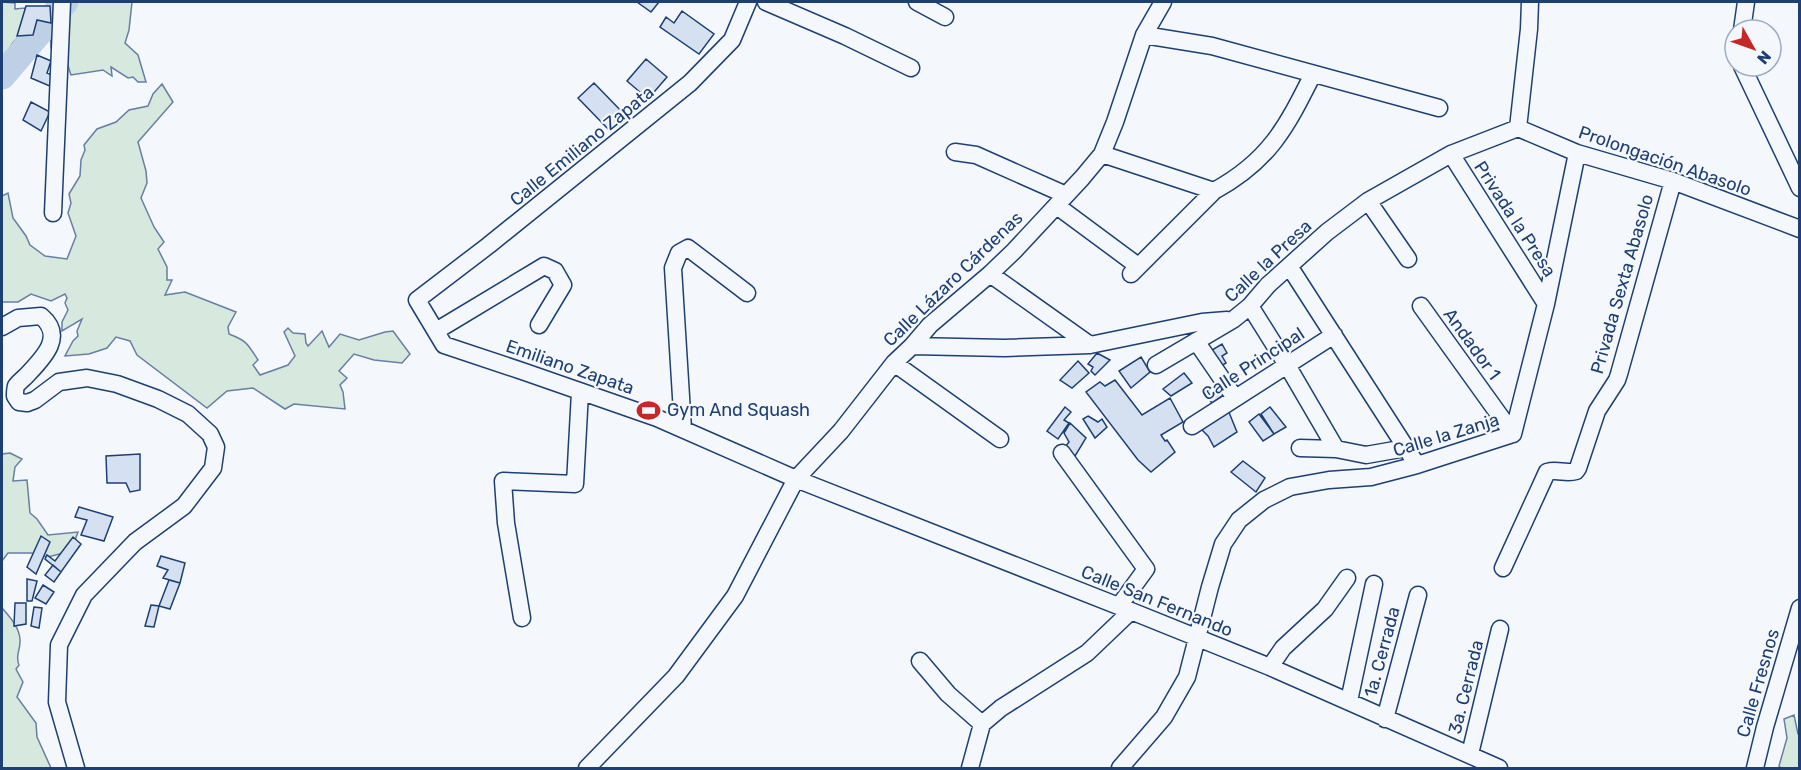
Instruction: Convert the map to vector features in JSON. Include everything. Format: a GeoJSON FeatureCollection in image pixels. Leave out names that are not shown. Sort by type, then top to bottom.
{"type":"FeatureCollection","features":[{"type":"Feature","properties":{"kind":"street","name":"Calle Emiliano Zapata"},"geometry":{"type":"LineString","coordinates":[[417,300],[690,83],[732,39],[748,2]]}},
{"type":"Feature","properties":{"kind":"street"},"geometry":{"type":"LineString","coordinates":[[766,2],[911,68]]}},
{"type":"Feature","properties":{"kind":"street"},"geometry":{"type":"LineString","coordinates":[[917,2],[945,17]]}},
{"type":"Feature","properties":{"kind":"street","name":"Calle Lázaro Cárdenas"},"geometry":{"type":"LineString","coordinates":[[588,768],[676,676],[735,596],[796,479],[841,431],[894,363],[930,325],[990,274],[1062,200],[1102,154],[1144,35],[1163,2]]}},
{"type":"Feature","properties":{"kind":"street"},"geometry":{"type":"LineString","coordinates":[[1518,128],[1530,2]]}},
{"type":"Feature","properties":{"kind":"street"},"geometry":{"type":"LineString","coordinates":[[1744,18],[1746,2]]}},
{"type":"Feature","properties":{"kind":"street"},"geometry":{"type":"LineString","coordinates":[[53,213],[61,9]]}},
{"type":"Feature","properties":{"kind":"street"},"geometry":{"type":"LineString","coordinates":[[1144,35],[1212,46],[1438,108]]}},
{"type":"Feature","properties":{"kind":"street"},"geometry":{"type":"LineString","coordinates":[[955,152],[976,155],[1062,200],[1134,270],[1214,191],[1247,170],[1272,145],[1289,120],[1313,74]]}},
{"type":"Feature","properties":{"kind":"street"},"geometry":{"type":"LineString","coordinates":[[1748,78],[1800,188]]}},
{"type":"Feature","properties":{"kind":"street","name":"Prolongación Abasolo"},"geometry":{"type":"LineString","coordinates":[[1518,128],[1577,153],[1673,181],[1800,229]]}},
{"type":"Feature","properties":{"kind":"street","name":"Calle la Presa"},"geometry":{"type":"LineString","coordinates":[[912,346],[1005,348],[1090,345],[1202,322],[1234,319],[1327,232],[1368,201],[1451,154],[1518,128]]}},
{"type":"Feature","properties":{"kind":"street","name":"Calle la Zanja"},"geometry":{"type":"LineString","coordinates":[[1120,768],[1164,717],[1187,677],[1223,544],[1239,520],[1264,500],[1290,487],[1329,480],[1371,477],[1417,465],[1513,434],[1546,304],[1577,153]]}},
{"type":"Feature","properties":{"kind":"street"},"geometry":{"type":"LineString","coordinates":[[1102,154],[1214,191]]}},
{"type":"Feature","properties":{"kind":"street","name":"Privada la Presa"},"geometry":{"type":"LineString","coordinates":[[1451,154],[1546,304]]}},
{"type":"Feature","properties":{"kind":"street","name":"Privada Sexta Abasolo"},"geometry":{"type":"LineString","coordinates":[[1503,568],[1547,472],[1572,472],[1578,468],[1597,411],[1617,380],[1673,181]]}},
{"type":"Feature","properties":{"kind":"street"},"geometry":{"type":"LineString","coordinates":[[1368,201],[1408,259]]}},
{"type":"Feature","properties":{"kind":"street"},"geometry":{"type":"LineString","coordinates":[[683,429],[673,267],[679,253],[688,248],[747,292]]}},
{"type":"Feature","properties":{"kind":"street"},"geometry":{"type":"LineString","coordinates":[[436,332],[544,266],[555,271],[563,285],[539,325]]}},
{"type":"Feature","properties":{"kind":"street"},"geometry":{"type":"LineString","coordinates":[[1289,266],[1417,465]]}},
{"type":"Feature","properties":{"kind":"street"},"geometry":{"type":"LineString","coordinates":[[990,274],[1090,345]]}},
{"type":"Feature","properties":{"kind":"street","name":"Emiliano Zapata"},"geometry":{"type":"LineString","coordinates":[[417,300],[444,345],[657,418],[796,479]]}},
{"type":"Feature","properties":{"kind":"street"},"geometry":{"type":"LineString","coordinates":[[1250,306],[1287,364],[1336,449]]}},
{"type":"Feature","properties":{"kind":"street","name":"Andador 1"},"geometry":{"type":"LineString","coordinates":[[1421,306],[1513,434]]}},
{"type":"Feature","properties":{"kind":"street"},"geometry":{"type":"LineString","coordinates":[[2,327],[18,318],[41,316],[52,330],[45,357],[16,386],[15,396],[19,402],[27,403],[35,400],[59,382],[87,378],[117,384],[158,399],[188,414],[210,434],[216,447],[213,468],[184,506],[135,542],[84,595],[59,645],[57,702],[76,768]]}},
{"type":"Feature","properties":{"kind":"street"},"geometry":{"type":"LineString","coordinates":[[1156,365],[1234,319]]}},
{"type":"Feature","properties":{"kind":"street","name":"Calle Principal"},"geometry":{"type":"LineString","coordinates":[[1192,426],[1334,335]]}},
{"type":"Feature","properties":{"kind":"street"},"geometry":{"type":"LineString","coordinates":[[1196,341],[1234,398]]}},
{"type":"Feature","properties":{"kind":"street"},"geometry":{"type":"LineString","coordinates":[[894,363],[1000,439]]}},
{"type":"Feature","properties":{"kind":"street"},"geometry":{"type":"LineString","coordinates":[[522,618],[506,523],[503,481],[576,484],[580,392]]}},
{"type":"Feature","properties":{"kind":"street"},"geometry":{"type":"LineString","coordinates":[[1300,448],[1336,449],[1366,454],[1406,448]]}},
{"type":"Feature","properties":{"kind":"street"},"geometry":{"type":"LineString","coordinates":[[970,768],[982,724],[1001,708],[1087,653],[1125,608],[1146,568],[1062,453]]}},
{"type":"Feature","properties":{"kind":"street","name":"Calle San Fernando"},"geometry":{"type":"LineString","coordinates":[[796,479],[1125,608],[1270,668],[1470,754],[1491,767]]}},
{"type":"Feature","properties":{"kind":"street"},"geometry":{"type":"LineString","coordinates":[[1270,668],[1283,648],[1325,609],[1347,578]]}},
{"type":"Feature","properties":{"kind":"street"},"geometry":{"type":"LineString","coordinates":[[1349,701],[1374,584]]}},
{"type":"Feature","properties":{"kind":"street","name":"1a. Cerrada"},"geometry":{"type":"LineString","coordinates":[[1385,719],[1418,595]]}},
{"type":"Feature","properties":{"kind":"street","name":"Calle Fresnos"},"geometry":{"type":"LineString","coordinates":[[1755,768],[1800,608]]}},
{"type":"Feature","properties":{"kind":"street","name":"3a. Cerrada"},"geometry":{"type":"LineString","coordinates":[[1470,754],[1500,629]]}},
{"type":"Feature","properties":{"kind":"street"},"geometry":{"type":"LineString","coordinates":[[920,661],[948,694],[982,724]]}},
{"type":"Feature","properties":{"kind":"shaded area"},"geometry":{"type":"Polygon","coordinates":[[[2,2],[15,3],[15,9],[25,8],[24,31],[12,44],[2,65],[2,2]]]}},
{"type":"Feature","properties":{"kind":"shaded area"},"geometry":{"type":"Polygon","coordinates":[[[61,2],[132,2],[125,43],[138,55],[146,82],[138,82],[133,77],[128,78],[111,67],[112,76],[103,70],[71,75],[68,66],[51,48],[52,13],[61,2]]]}},
{"type":"Feature","properties":{"kind":"shaded area"},"geometry":{"type":"Polygon","coordinates":[[[162,84],[173,102],[138,142],[147,183],[141,198],[154,227],[164,242],[158,249],[167,267],[167,280],[172,280],[165,295],[185,292],[236,312],[228,327],[229,334],[249,346],[258,360],[253,365],[260,375],[288,365],[295,356],[284,332],[288,328],[293,333],[305,334],[308,346],[322,331],[329,347],[340,334],[359,340],[393,331],[410,354],[402,363],[374,360],[354,354],[339,371],[347,378],[340,385],[345,409],[294,404],[285,409],[253,388],[227,391],[207,408],[137,355],[130,341],[116,337],[107,348],[89,354],[65,356],[78,336],[77,331],[82,319],[62,331],[62,322],[68,310],[65,294],[51,301],[31,294],[18,302],[2,302],[2,196],[8,193],[13,218],[30,245],[45,256],[67,259],[76,236],[68,213],[71,203],[69,194],[80,176],[84,145],[97,129],[116,122],[129,110],[148,106],[153,94],[162,84]]]}},
{"type":"Feature","properties":{"kind":"shaded area"},"geometry":{"type":"Polygon","coordinates":[[[10,453],[22,459],[15,467],[13,481],[27,480],[30,513],[48,535],[78,532],[71,551],[48,557],[31,553],[8,553],[2,561],[2,454],[10,453]]]}},
{"type":"Feature","properties":{"kind":"shaded area"},"geometry":{"type":"Polygon","coordinates":[[[2,608],[14,623],[20,637],[17,659],[19,665],[16,669],[23,682],[17,697],[36,723],[37,737],[51,768],[2,768],[2,608]]]}},
{"type":"Feature","properties":{"kind":"shaded area"},"geometry":{"type":"Polygon","coordinates":[[[1794,715],[1799,734],[1799,768],[1781,768],[1779,766],[1787,738],[1784,719],[1794,715]]]}},
{"type":"Feature","properties":{"kind":"building"},"geometry":{"type":"Polygon","coordinates":[[[637,2],[659,2],[651,12],[637,2]]]}},
{"type":"Feature","properties":{"kind":"building"},"geometry":{"type":"Polygon","coordinates":[[[26,6],[50,6],[51,23],[37,20],[33,35],[17,36],[26,6]]]}},
{"type":"Feature","properties":{"kind":"building"},"geometry":{"type":"Polygon","coordinates":[[[682,11],[714,34],[699,54],[660,27],[666,17],[674,23],[682,11]]]}},
{"type":"Feature","properties":{"kind":"building"},"geometry":{"type":"Polygon","coordinates":[[[37,55],[51,61],[47,73],[55,76],[52,87],[31,78],[37,55]]]}},
{"type":"Feature","properties":{"kind":"building"},"geometry":{"type":"Polygon","coordinates":[[[646,59],[667,77],[648,99],[627,81],[646,59]]]}},
{"type":"Feature","properties":{"kind":"building"},"geometry":{"type":"Polygon","coordinates":[[[594,83],[625,115],[609,130],[578,98],[594,83]]]}},
{"type":"Feature","properties":{"kind":"building"},"geometry":{"type":"Polygon","coordinates":[[[31,102],[50,112],[41,131],[23,120],[31,102]]]}},
{"type":"Feature","properties":{"kind":"building"},"geometry":{"type":"Polygon","coordinates":[[[1222,344],[1227,353],[1222,356],[1226,363],[1216,369],[1207,353],[1222,344]]]}},
{"type":"Feature","properties":{"kind":"building"},"geometry":{"type":"Polygon","coordinates":[[[1097,353],[1110,360],[1095,375],[1091,371],[1093,367],[1088,364],[1097,353]]]}},
{"type":"Feature","properties":{"kind":"building"},"geometry":{"type":"Polygon","coordinates":[[[1141,357],[1150,372],[1131,388],[1119,371],[1141,357]]]}},
{"type":"Feature","properties":{"kind":"building"},"geometry":{"type":"Polygon","coordinates":[[[1078,361],[1089,373],[1072,388],[1060,380],[1078,361]]]}},
{"type":"Feature","properties":{"kind":"building"},"geometry":{"type":"Polygon","coordinates":[[[1184,373],[1192,383],[1171,396],[1163,389],[1184,373]]]}},
{"type":"Feature","properties":{"kind":"building"},"geometry":{"type":"Polygon","coordinates":[[[1115,380],[1142,415],[1170,398],[1183,422],[1161,435],[1175,452],[1151,472],[1138,460],[1086,392],[1100,382],[1105,386],[1115,380]]]}},
{"type":"Feature","properties":{"kind":"building"},"geometry":{"type":"Polygon","coordinates":[[[1222,381],[1229,391],[1212,403],[1207,391],[1222,381]]]}},
{"type":"Feature","properties":{"kind":"building"},"geometry":{"type":"Polygon","coordinates":[[[1065,407],[1071,412],[1064,420],[1069,423],[1058,439],[1047,431],[1065,407]]]}},
{"type":"Feature","properties":{"kind":"building"},"geometry":{"type":"Polygon","coordinates":[[[1270,407],[1286,427],[1274,434],[1261,414],[1270,407]]]}},
{"type":"Feature","properties":{"kind":"building"},"geometry":{"type":"Polygon","coordinates":[[[1228,410],[1237,432],[1214,447],[1200,428],[1228,410]]]}},
{"type":"Feature","properties":{"kind":"building"},"geometry":{"type":"Polygon","coordinates":[[[1259,414],[1274,434],[1263,441],[1249,422],[1259,414]]]}},
{"type":"Feature","properties":{"kind":"building"},"geometry":{"type":"Polygon","coordinates":[[[1088,416],[1098,422],[1102,419],[1107,427],[1095,438],[1083,419],[1088,416]]]}},
{"type":"Feature","properties":{"kind":"building"},"geometry":{"type":"Polygon","coordinates":[[[1070,423],[1086,438],[1072,461],[1059,455],[1069,442],[1064,433],[1070,423]]]}},
{"type":"Feature","properties":{"kind":"building"},"geometry":{"type":"Polygon","coordinates":[[[140,454],[140,490],[130,492],[126,483],[107,483],[106,456],[140,454]]]}},
{"type":"Feature","properties":{"kind":"building"},"geometry":{"type":"Polygon","coordinates":[[[1243,461],[1265,478],[1256,492],[1231,472],[1243,461]]]}},
{"type":"Feature","properties":{"kind":"building"},"geometry":{"type":"Polygon","coordinates":[[[79,507],[113,517],[104,541],[81,535],[87,520],[75,517],[79,507]]]}},
{"type":"Feature","properties":{"kind":"building"},"geometry":{"type":"Polygon","coordinates":[[[41,536],[50,542],[36,574],[27,567],[41,536]]]}},
{"type":"Feature","properties":{"kind":"building"},"geometry":{"type":"Polygon","coordinates":[[[73,537],[81,544],[61,572],[45,559],[47,555],[55,561],[73,537]]]}},
{"type":"Feature","properties":{"kind":"building"},"geometry":{"type":"Polygon","coordinates":[[[161,556],[185,563],[180,583],[163,578],[168,570],[157,566],[161,556]]]}},
{"type":"Feature","properties":{"kind":"building"},"geometry":{"type":"Polygon","coordinates":[[[53,565],[61,572],[54,582],[45,575],[53,565]]]}},
{"type":"Feature","properties":{"kind":"building"},"geometry":{"type":"Polygon","coordinates":[[[27,579],[37,581],[32,601],[27,601],[27,579]]]}},
{"type":"Feature","properties":{"kind":"building"},"geometry":{"type":"Polygon","coordinates":[[[169,580],[180,583],[170,609],[159,606],[169,580]]]}},
{"type":"Feature","properties":{"kind":"building"},"geometry":{"type":"Polygon","coordinates":[[[43,585],[54,592],[46,604],[35,598],[43,585]]]}},
{"type":"Feature","properties":{"kind":"building"},"geometry":{"type":"Polygon","coordinates":[[[15,603],[26,603],[26,624],[14,626],[15,603]]]}},
{"type":"Feature","properties":{"kind":"building"},"geometry":{"type":"Polygon","coordinates":[[[151,605],[159,606],[154,627],[145,626],[151,605]]]}},
{"type":"Feature","properties":{"kind":"building"},"geometry":{"type":"Polygon","coordinates":[[[34,607],[42,608],[39,628],[31,626],[34,607]]]}},
{"type":"Feature","properties":{"kind":"waterway"},"geometry":{"type":"LineString","coordinates":[[2,76],[65,2]]}},
{"type":"Feature","properties":{"kind":"place","name":"Gym And Squash"},"geometry":{"type":"Point","coordinates":[649,410]}}]}
